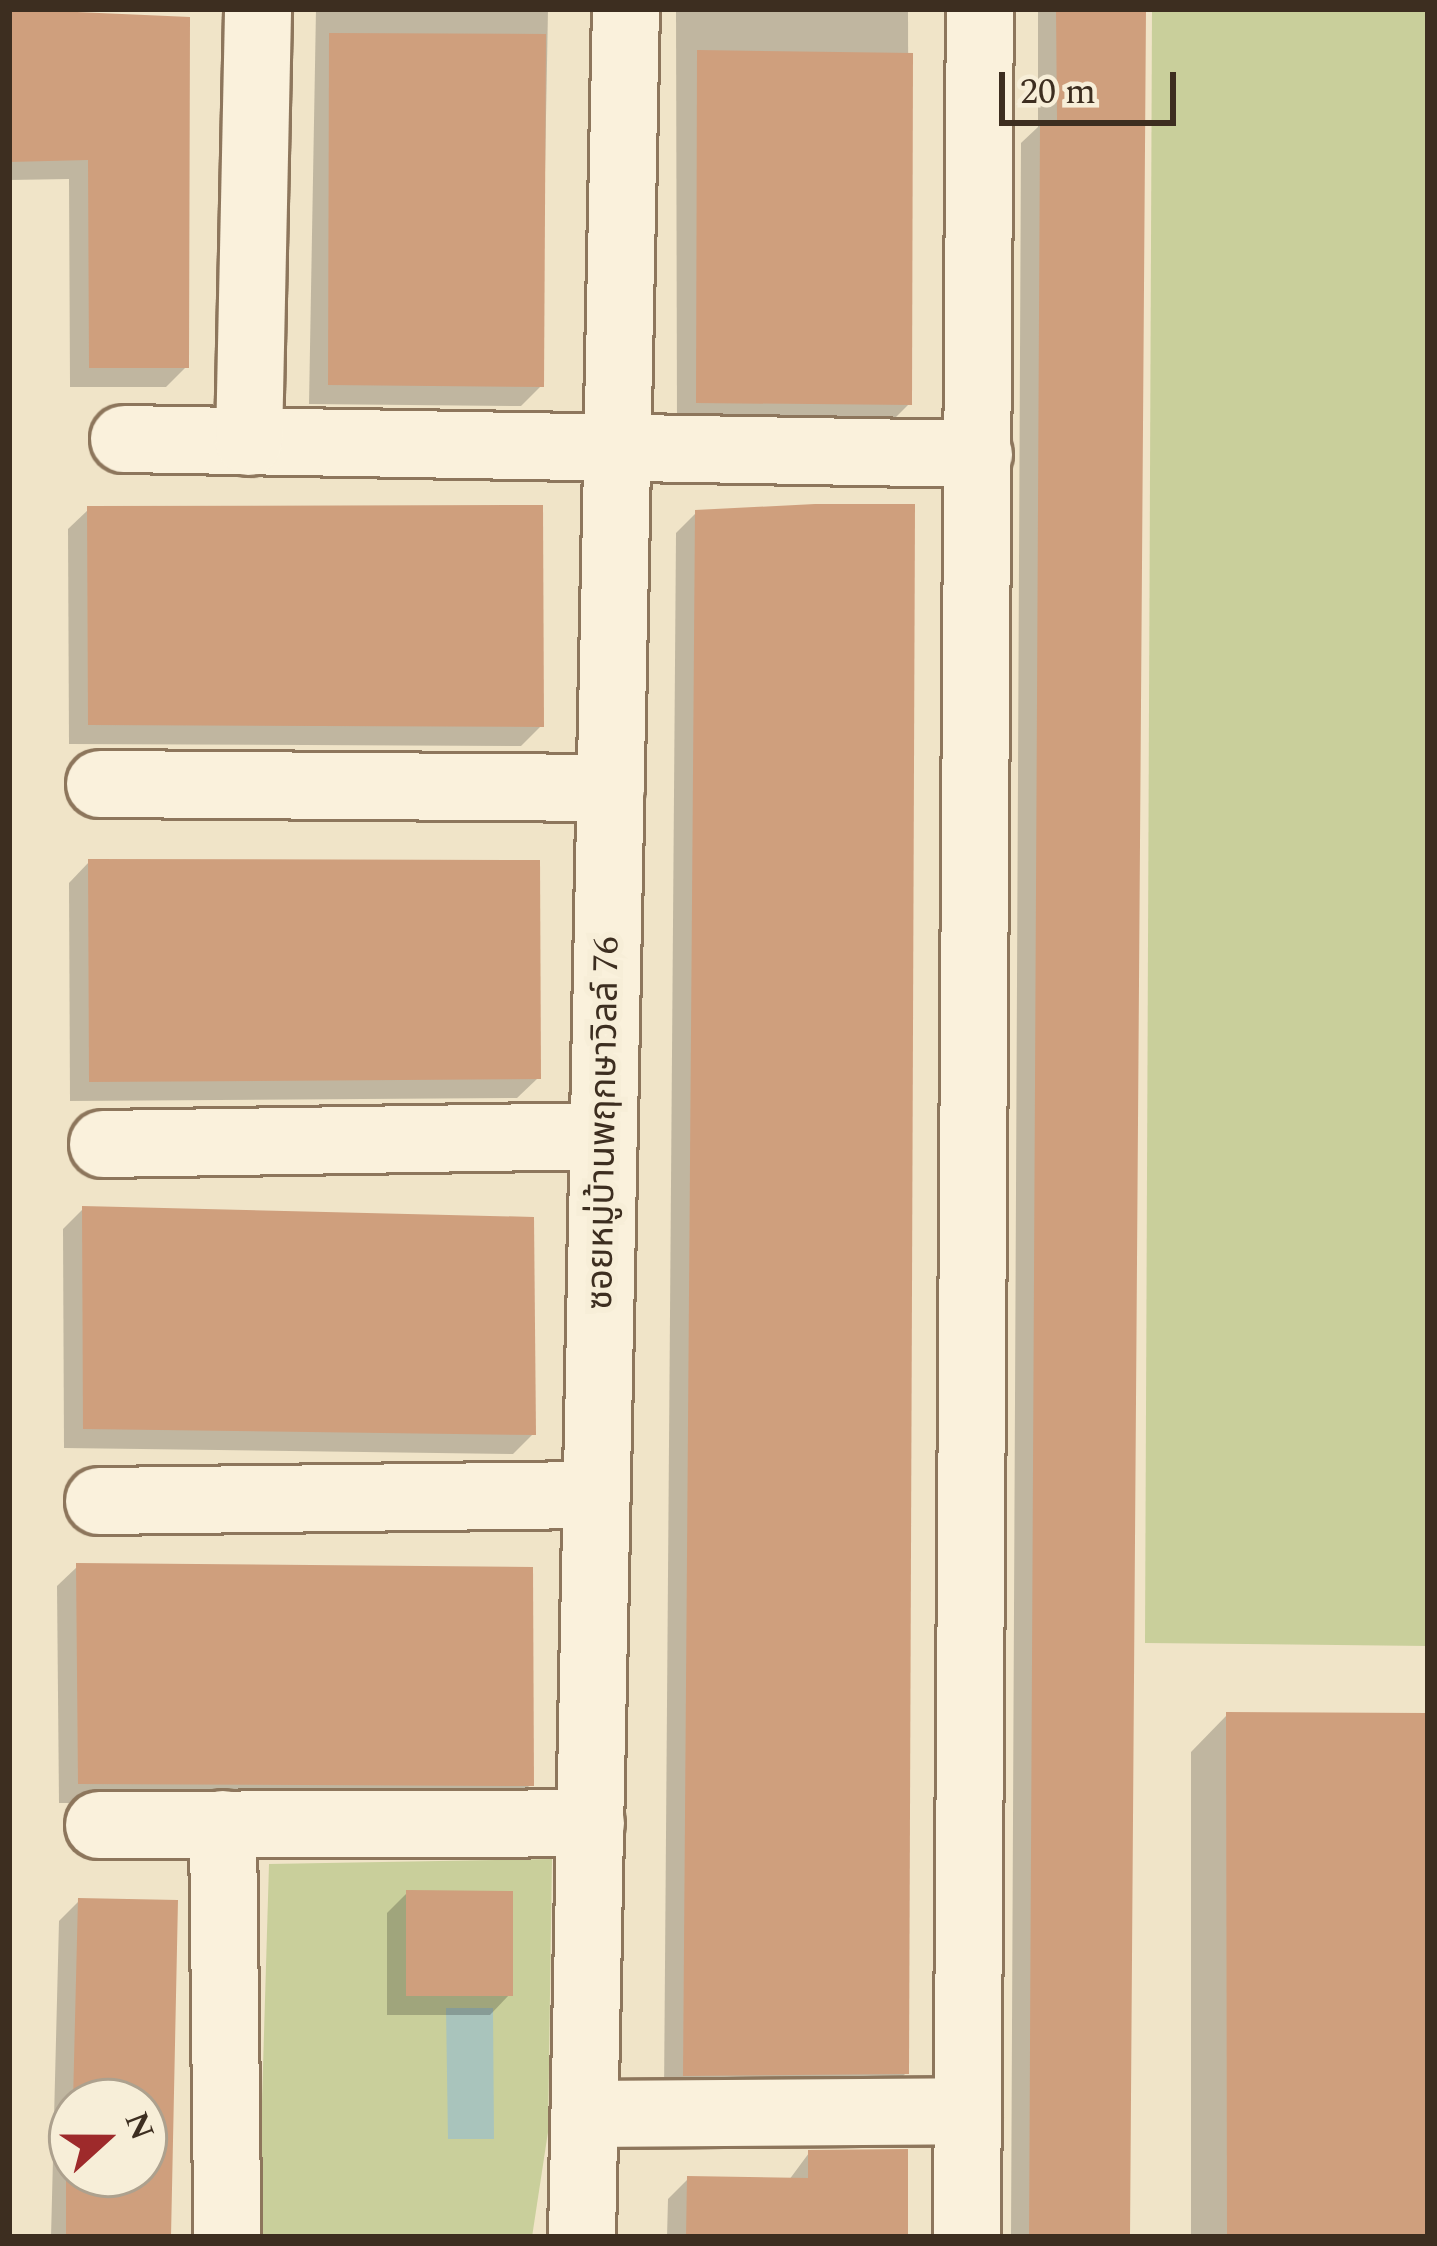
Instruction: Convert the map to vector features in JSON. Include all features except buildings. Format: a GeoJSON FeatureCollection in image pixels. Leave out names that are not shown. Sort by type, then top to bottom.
{"type":"FeatureCollection","features":[{"type":"Feature","properties":{"kind":"street"},"geometry":{"type":"LineString","coordinates":[[249,442],[259,9]]}},
{"type":"Feature","properties":{"kind":"street","name":"ซอยหมู่บ้านพฤกษาวิลล์ 76"},"geometry":{"type":"LineString","coordinates":[[582,2237],[626,9]]}},
{"type":"Feature","properties":{"kind":"street"},"geometry":{"type":"LineString","coordinates":[[967,2237],[980,9]]}},
{"type":"Feature","properties":{"kind":"street"},"geometry":{"type":"LineString","coordinates":[[124,439],[979,454]]}},
{"type":"Feature","properties":{"kind":"street"},"geometry":{"type":"LineString","coordinates":[[100,784],[611,788]]}},
{"type":"Feature","properties":{"kind":"street"},"geometry":{"type":"LineString","coordinates":[[103,1144],[604,1136]]}},
{"type":"Feature","properties":{"kind":"street"},"geometry":{"type":"LineString","coordinates":[[100,1501],[597,1495]]}},
{"type":"Feature","properties":{"kind":"street"},"geometry":{"type":"LineString","coordinates":[[99,1825],[591,1823]]}},
{"type":"Feature","properties":{"kind":"street"},"geometry":{"type":"LineString","coordinates":[[223,1824],[227,2237]]}},
{"type":"Feature","properties":{"kind":"street"},"geometry":{"type":"LineString","coordinates":[[585,2114],[968,2110]]}},
{"type":"Feature","properties":{"kind":"green space"},"geometry":{"type":"Polygon","coordinates":[[[1152,9],[1428,9],[1428,1646],[1145,1643],[1152,9]]]}},
{"type":"Feature","properties":{"kind":"green space"},"geometry":{"type":"Polygon","coordinates":[[[552,1859],[548,2132],[532,2237],[258,2237],[269,1864],[552,1859]]]}},
{"type":"Feature","properties":{"kind":"water"},"geometry":{"type":"Polygon","coordinates":[[[446,2008],[493,2008],[494,2139],[448,2139],[446,2008]]]}}]}
